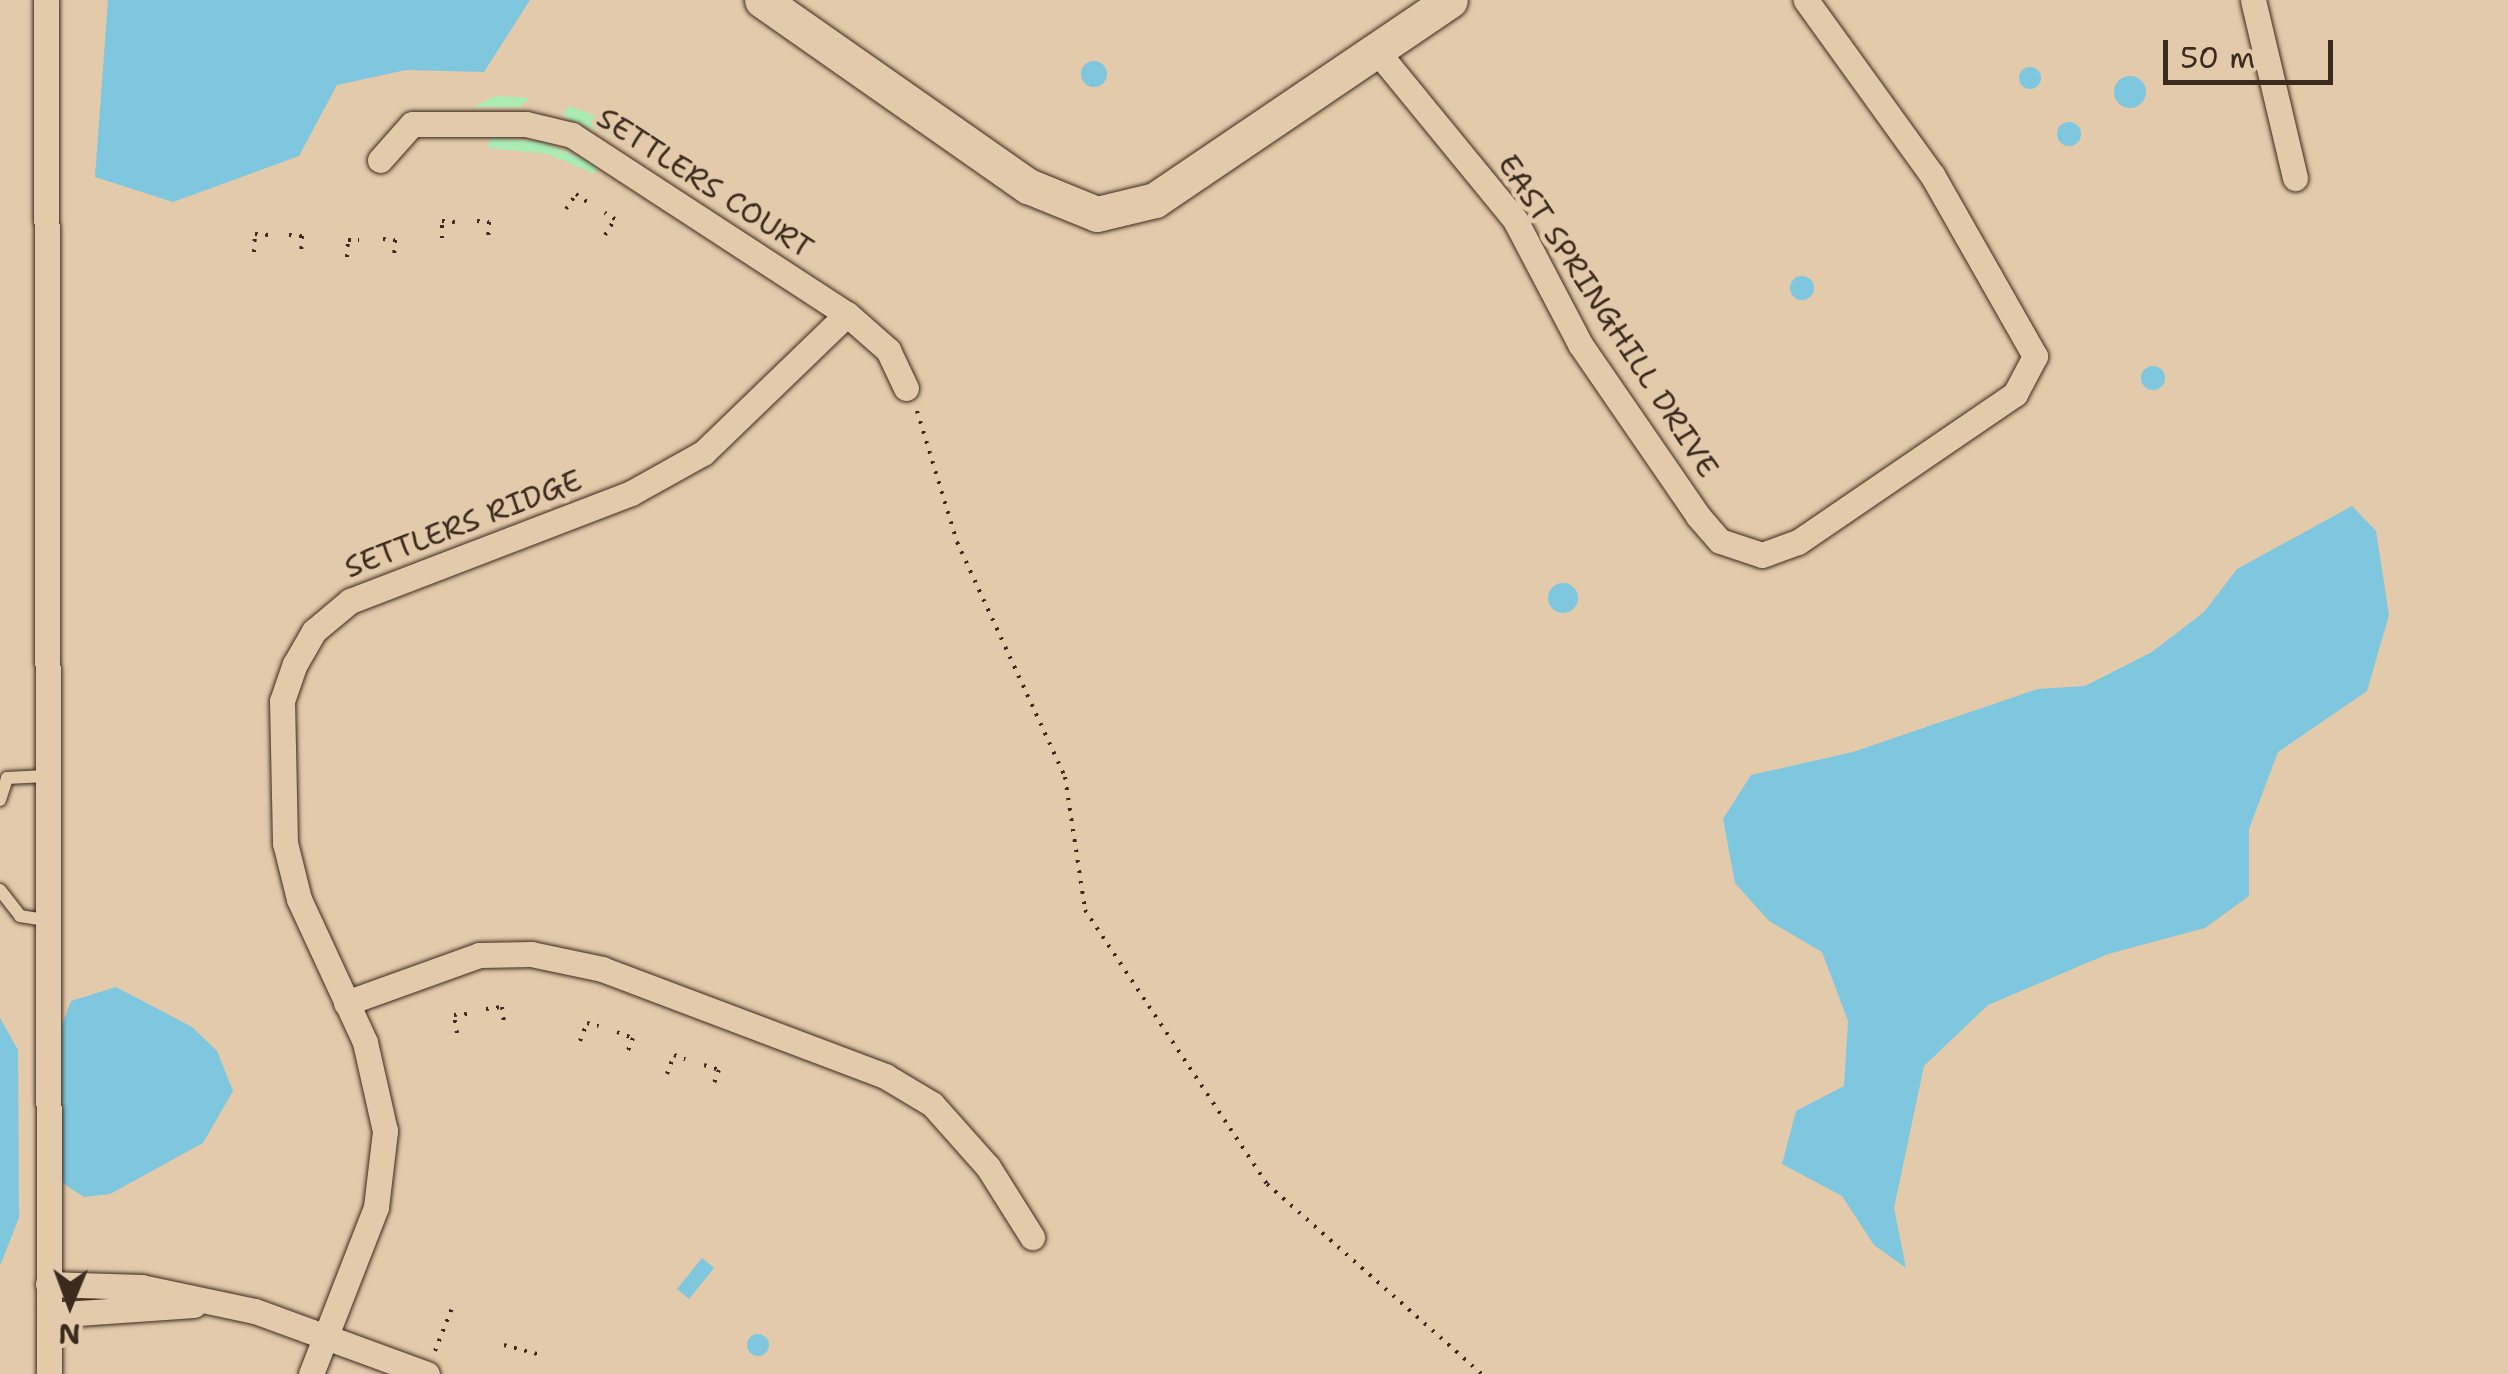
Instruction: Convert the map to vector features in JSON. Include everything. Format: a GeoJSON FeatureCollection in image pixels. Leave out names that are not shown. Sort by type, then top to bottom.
{"type":"FeatureCollection","features":[{"type":"Feature","properties":{"kind":"street"},"geometry":{"type":"LineString","coordinates":[[46,0],[49,1374]]}},
{"type":"Feature","properties":{"kind":"street"},"geometry":{"type":"LineString","coordinates":[[762,0],[1028,186],[1098,214],[1155,200],[1450,0]]}},
{"type":"Feature","properties":{"kind":"street","name":"EAST SPRINGHILL DRIVE"},"geometry":{"type":"LineString","coordinates":[[1376,50],[1515,220],[1580,344],[1720,541],[1753,555],[1785,549],[2025,386],[2034,345],[1932,176],[1806,0]]}},
{"type":"Feature","properties":{"kind":"street"},"geometry":{"type":"LineString","coordinates":[[2253,0],[2295,178]]}},
{"type":"Feature","properties":{"kind":"street","name":"SETTLERS COURT"},"geometry":{"type":"LineString","coordinates":[[380,160],[412,124],[526,124],[572,135],[848,314],[888,350],[906,388]]}},
{"type":"Feature","properties":{"kind":"street","name":"SETTLERS RIDGE"},"geometry":{"type":"LineString","coordinates":[[311,1374],[376,1207],[385,1150],[380,1086],[299,900],[286,842],[282,702],[314,631],[396,579],[632,493],[698,456],[754,413],[848,314]]}},
{"type":"Feature","properties":{"kind":"street"},"geometry":{"type":"LineString","coordinates":[[346,1003],[479,955],[531,954],[602,969],[885,1076],[932,1104],[985,1163],[1032,1237]]}},
{"type":"Feature","properties":{"kind":"street"},"geometry":{"type":"LineString","coordinates":[[48,1284],[142,1287],[327,1333],[426,1374]]}},
{"type":"Feature","properties":{"kind":"street"},"geometry":{"type":"LineString","coordinates":[[49,1315],[199,1304]]}},
{"type":"Feature","properties":{"kind":"lane"},"geometry":{"type":"LineString","coordinates":[[0,800],[4,778],[46,776]]}},
{"type":"Feature","properties":{"kind":"lane"},"geometry":{"type":"LineString","coordinates":[[0,890],[20,916],[46,920]]}},
{"type":"Feature","properties":{"kind":"path"},"geometry":{"type":"LineString","coordinates":[[566,209],[576,194],[587,202]]}},
{"type":"Feature","properties":{"kind":"path"},"geometry":{"type":"LineString","coordinates":[[605,213],[615,219],[605,235]]}},
{"type":"Feature","properties":{"kind":"path"},"geometry":{"type":"LineString","coordinates":[[477,221],[489,222],[488,240]]}},
{"type":"Feature","properties":{"kind":"path"},"geometry":{"type":"LineString","coordinates":[[442,238],[442,222],[456,222]]}},
{"type":"Feature","properties":{"kind":"path"},"geometry":{"type":"LineString","coordinates":[[254,252],[255,234],[269,235]]}},
{"type":"Feature","properties":{"kind":"path"},"geometry":{"type":"LineString","coordinates":[[290,236],[302,236],[301,254]]}},
{"type":"Feature","properties":{"kind":"path"},"geometry":{"type":"LineString","coordinates":[[383,239],[395,240],[394,259]]}},
{"type":"Feature","properties":{"kind":"path"},"geometry":{"type":"LineString","coordinates":[[347,257],[348,240],[359,240]]}},
{"type":"Feature","properties":{"kind":"path"},"geometry":{"type":"LineString","coordinates":[[906,388],[957,542],[1065,777],[1085,910],[1267,1184],[1482,1374]]}},
{"type":"Feature","properties":{"kind":"path"},"geometry":{"type":"LineString","coordinates":[[486,1009],[502,1008],[504,1024]]}},
{"type":"Feature","properties":{"kind":"path"},"geometry":{"type":"LineString","coordinates":[[456,1034],[454,1015],[467,1014]]}},
{"type":"Feature","properties":{"kind":"path"},"geometry":{"type":"LineString","coordinates":[[580,1041],[587,1022],[599,1026]]}},
{"type":"Feature","properties":{"kind":"path"},"geometry":{"type":"LineString","coordinates":[[617,1032],[633,1038],[626,1055]]}},
{"type":"Feature","properties":{"kind":"path"},"geometry":{"type":"LineString","coordinates":[[667,1074],[674,1055],[686,1059]]}},
{"type":"Feature","properties":{"kind":"path"},"geometry":{"type":"LineString","coordinates":[[704,1065],[719,1070],[712,1088]]}},
{"type":"Feature","properties":{"kind":"path"},"geometry":{"type":"LineString","coordinates":[[426,1374],[452,1308]]}},
{"type":"Feature","properties":{"kind":"path"},"geometry":{"type":"LineString","coordinates":[[504,1345],[538,1354]]}},
{"type":"Feature","properties":{"kind":"green space"},"geometry":{"type":"Polygon","coordinates":[[[495,96],[529,98],[520,107],[473,107],[495,96]]]}},
{"type":"Feature","properties":{"kind":"green space"},"geometry":{"type":"Polygon","coordinates":[[[568,106],[619,129],[611,137],[563,116],[568,106]]]}},
{"type":"Feature","properties":{"kind":"green space"},"geometry":{"type":"Polygon","coordinates":[[[491,138],[542,142],[598,165],[594,174],[548,154],[488,148],[491,138]]]}},
{"type":"Feature","properties":{"kind":"water"},"geometry":{"type":"Polygon","coordinates":[[[108,0],[530,0],[484,72],[406,70],[337,85],[299,156],[173,202],[95,177],[108,0]]]}},
{"type":"Feature","properties":{"kind":"water"},"geometry":{"type":"Polygon","coordinates":[[[1094,61],[1103,65],[1107,74],[1103,83],[1094,87],[1085,83],[1081,74],[1085,65],[1094,61]]]}},
{"type":"Feature","properties":{"kind":"water"},"geometry":{"type":"Polygon","coordinates":[[[2030,67],[2038,70],[2038,86],[2030,89],[2022,86],[2019,78],[2022,70],[2030,67]]]}},
{"type":"Feature","properties":{"kind":"water"},"geometry":{"type":"Polygon","coordinates":[[[2130,76],[2142,80],[2146,92],[2142,104],[2130,108],[2118,104],[2114,92],[2118,80],[2130,76]]]}},
{"type":"Feature","properties":{"kind":"water"},"geometry":{"type":"Polygon","coordinates":[[[2069,122],[2078,125],[2078,143],[2069,146],[2060,143],[2057,134],[2060,125],[2069,122]]]}},
{"type":"Feature","properties":{"kind":"water"},"geometry":{"type":"Polygon","coordinates":[[[1802,276],[1811,279],[1811,297],[1802,300],[1793,297],[1790,288],[1793,279],[1802,276]]]}},
{"type":"Feature","properties":{"kind":"water"},"geometry":{"type":"Polygon","coordinates":[[[2153,366],[2162,369],[2162,387],[2153,390],[2144,387],[2141,378],[2144,369],[2153,366]]]}},
{"type":"Feature","properties":{"kind":"water"},"geometry":{"type":"Polygon","coordinates":[[[2352,506],[2376,531],[2389,615],[2367,691],[2278,752],[2249,829],[2249,896],[2205,928],[2108,954],[1988,1005],[1924,1066],[1894,1208],[1906,1268],[1874,1245],[1842,1196],[1782,1164],[1796,1111],[1844,1086],[1848,1021],[1822,952],[1769,921],[1735,883],[1723,819],[1751,775],[1853,752],[2038,689],[2085,686],[2152,652],[2204,612],[2237,569],[2352,506]]]}},
{"type":"Feature","properties":{"kind":"water"},"geometry":{"type":"Polygon","coordinates":[[[1563,583],[1577,592],[1578,598],[1569,612],[1563,613],[1549,604],[1548,598],[1557,584],[1563,583]]]}},
{"type":"Feature","properties":{"kind":"water"},"geometry":{"type":"Polygon","coordinates":[[[116,987],[192,1027],[217,1051],[233,1091],[203,1143],[110,1194],[84,1197],[61,1182],[61,1027],[71,1001],[116,987]]]}},
{"type":"Feature","properties":{"kind":"water"},"geometry":{"type":"Polygon","coordinates":[[[0,1018],[18,1050],[19,1217],[0,1266],[0,1018]]]}},
{"type":"Feature","properties":{"kind":"water"},"geometry":{"type":"Polygon","coordinates":[[[702,1258],[714,1268],[689,1299],[677,1289],[702,1258]]]}},
{"type":"Feature","properties":{"kind":"water"},"geometry":{"type":"Polygon","coordinates":[[[758,1334],[766,1337],[766,1353],[758,1356],[750,1353],[747,1345],[750,1337],[758,1334]]]}}]}
